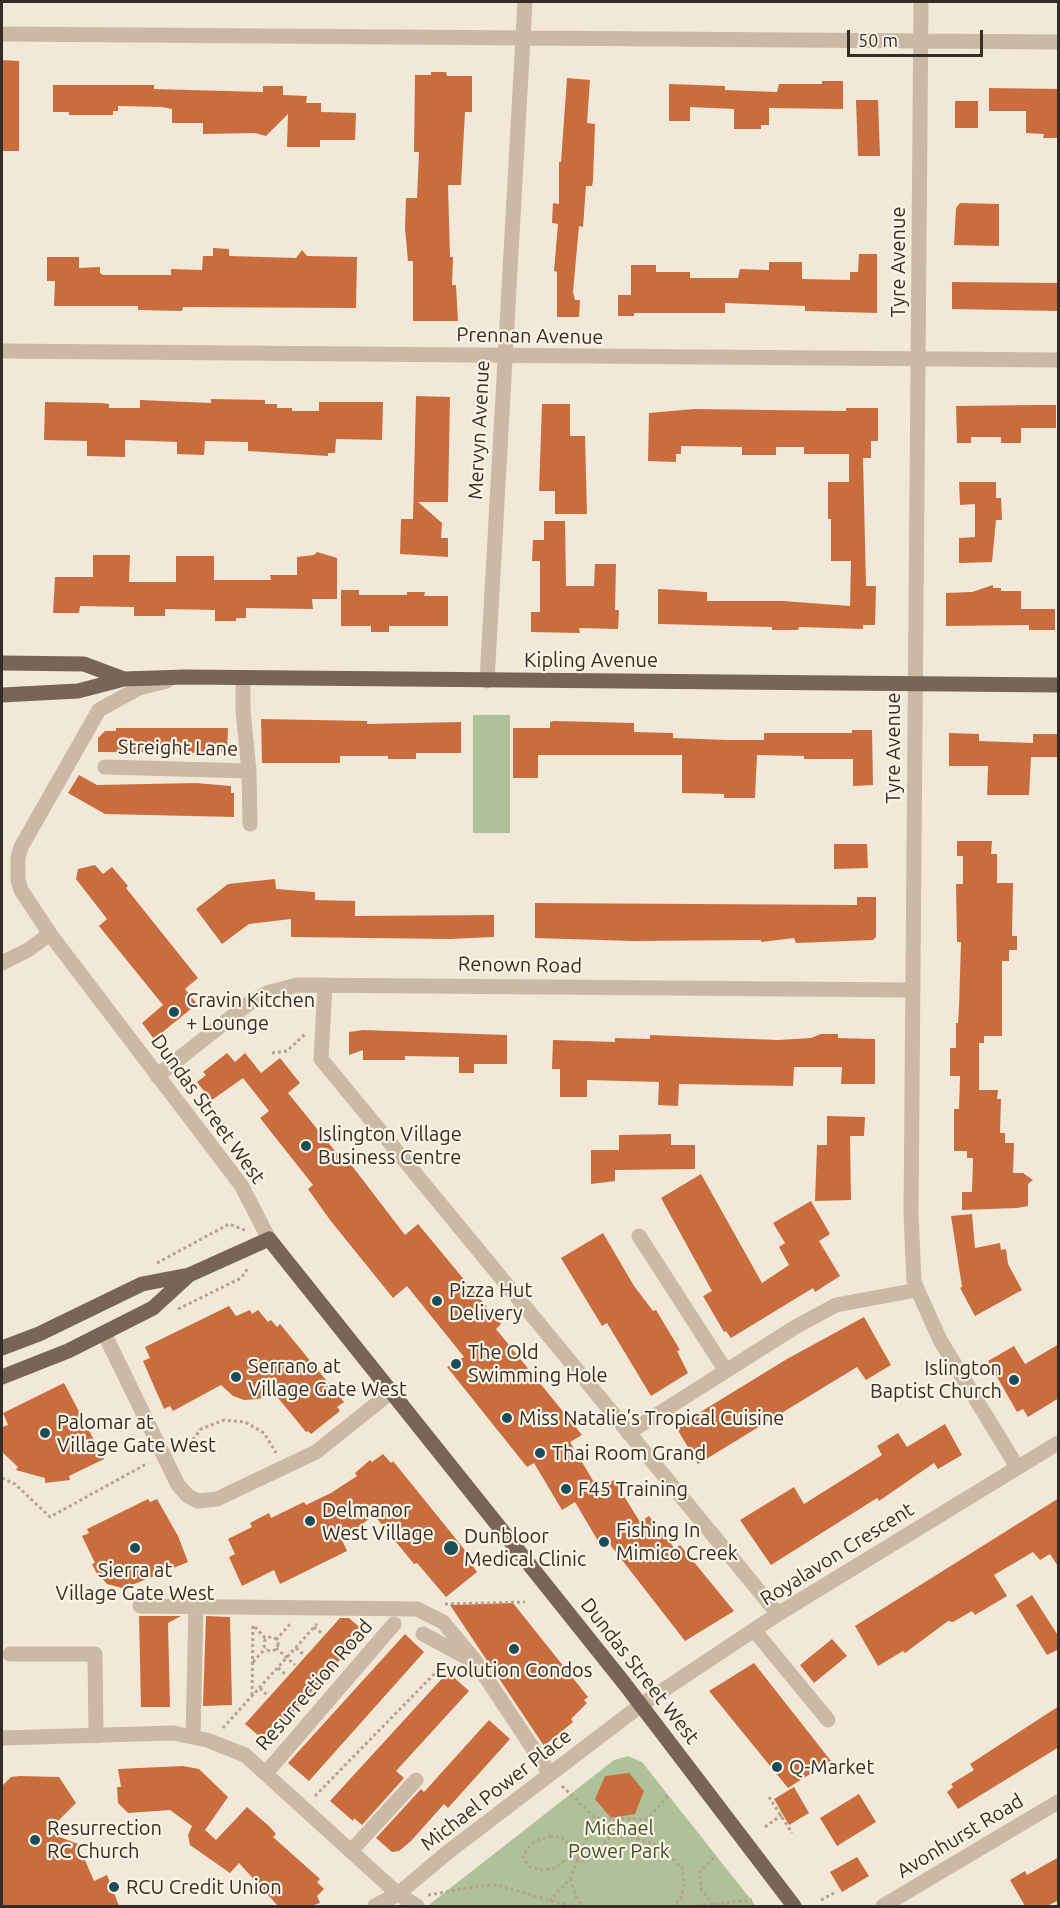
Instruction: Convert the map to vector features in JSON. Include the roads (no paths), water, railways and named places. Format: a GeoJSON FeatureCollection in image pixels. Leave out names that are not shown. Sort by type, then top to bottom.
{"type":"FeatureCollection","features":[{"type":"Feature","properties":{"kind":"main road","name":"Kipling Avenue"},"geometry":{"type":"LineString","coordinates":[[2,663],[84,664],[124,679]]}},
{"type":"Feature","properties":{"kind":"main road","name":"Kipling Avenue"},"geometry":{"type":"LineString","coordinates":[[2,695],[78,691],[124,679],[185,678],[1059,685]]}},
{"type":"Feature","properties":{"kind":"main road"},"geometry":{"type":"LineString","coordinates":[[2,1348],[39,1334],[142,1284],[189,1275],[269,1239]]}},
{"type":"Feature","properties":{"kind":"main road","name":"Dundas Street West"},"geometry":{"type":"LineString","coordinates":[[269,1239],[641,1705],[794,1906]]}},
{"type":"Feature","properties":{"kind":"main road"},"geometry":{"type":"LineString","coordinates":[[2,1377],[58,1355],[153,1308],[189,1275]]}},
{"type":"Feature","properties":{"kind":"street","name":"Mervyn Avenue"},"geometry":{"type":"LineString","coordinates":[[487,681],[525,2]]}},
{"type":"Feature","properties":{"kind":"street","name":"Tyre Avenue"},"geometry":{"type":"LineString","coordinates":[[921,2],[912,990],[911,1214],[914,1281],[940,1340],[1017,1467]]}},
{"type":"Feature","properties":{"kind":"street"},"geometry":{"type":"LineString","coordinates":[[2,34],[523,36],[1059,42]]}},
{"type":"Feature","properties":{"kind":"street","name":"Prennan Avenue"},"geometry":{"type":"LineString","coordinates":[[2,351],[1059,360]]}},
{"type":"Feature","properties":{"kind":"street","name":"Dundas Street West"},"geometry":{"type":"LineString","coordinates":[[185,678],[139,688],[99,710],[27,836],[18,858],[18,880],[50,934],[241,1185],[269,1239]]}},
{"type":"Feature","properties":{"kind":"street","name":"Streight Lane"},"geometry":{"type":"LineString","coordinates":[[243,678],[250,824]]}},
{"type":"Feature","properties":{"kind":"street","name":"Streight Lane"},"geometry":{"type":"LineString","coordinates":[[105,767],[249,771]]}},
{"type":"Feature","properties":{"kind":"street"},"geometry":{"type":"LineString","coordinates":[[2,963],[28,950],[50,934]]}},
{"type":"Feature","properties":{"kind":"street","name":"Renown Road"},"geometry":{"type":"LineString","coordinates":[[157,1076],[248,1004],[267,993],[297,985],[912,990]]}},
{"type":"Feature","properties":{"kind":"street"},"geometry":{"type":"LineString","coordinates":[[325,985],[321,1059],[778,1614]]}},
{"type":"Feature","properties":{"kind":"street"},"geometry":{"type":"LineString","coordinates":[[639,1236],[726,1371]]}},
{"type":"Feature","properties":{"kind":"street"},"geometry":{"type":"LineString","coordinates":[[628,1433],[797,1326],[836,1305],[917,1290]]}},
{"type":"Feature","properties":{"kind":"street"},"geometry":{"type":"LineString","coordinates":[[104,1333],[171,1472],[188,1496],[207,1501],[286,1467],[330,1443],[390,1393]]}},
{"type":"Feature","properties":{"kind":"street","name":"Royalavon Crescent"},"geometry":{"type":"LineString","coordinates":[[641,1705],[778,1614],[1059,1443]]}},
{"type":"Feature","properties":{"kind":"street"},"geometry":{"type":"LineString","coordinates":[[140,1606],[417,1609],[443,1622],[477,1664],[550,1774]]}},
{"type":"Feature","properties":{"kind":"street"},"geometry":{"type":"LineString","coordinates":[[194,1737],[196,1608]]}},
{"type":"Feature","properties":{"kind":"street","name":"Resurrection Road"},"geometry":{"type":"LineString","coordinates":[[266,1773],[394,1624]]}},
{"type":"Feature","properties":{"kind":"street"},"geometry":{"type":"LineString","coordinates":[[754,1630],[828,1720]]}},
{"type":"Feature","properties":{"kind":"street"},"geometry":{"type":"LineString","coordinates":[[423,1634],[477,1664]]}},
{"type":"Feature","properties":{"kind":"street"},"geometry":{"type":"LineString","coordinates":[[10,1654],[95,1654],[96,1736]]}},
{"type":"Feature","properties":{"kind":"street","name":"Michael Power Place"},"geometry":{"type":"LineString","coordinates":[[375,1906],[398,1900],[448,1852],[641,1705]]}},
{"type":"Feature","properties":{"kind":"street","name":"Resurrection Road"},"geometry":{"type":"LineString","coordinates":[[2,1738],[173,1733],[211,1742],[245,1755],[351,1851],[398,1900],[417,1906]]}},
{"type":"Feature","properties":{"kind":"street"},"geometry":{"type":"LineString","coordinates":[[351,1851],[416,1780]]}},
{"type":"Feature","properties":{"kind":"street","name":"Avonhurst Road"},"geometry":{"type":"LineString","coordinates":[[883,1906],[1059,1802]]}},
{"type":"Feature","properties":{"kind":"place","name":"Cravin Kitchen + Lounge"},"geometry":{"type":"Point","coordinates":[174,1012]}},
{"type":"Feature","properties":{"kind":"place","name":"Islington Village Business Centre"},"geometry":{"type":"Point","coordinates":[306,1146]}},
{"type":"Feature","properties":{"kind":"place","name":"Pizza Hut Delivery"},"geometry":{"type":"Point","coordinates":[437,1301]}},
{"type":"Feature","properties":{"kind":"place","name":"The Old Swimming Hole"},"geometry":{"type":"Point","coordinates":[456,1364]}},
{"type":"Feature","properties":{"kind":"place","name":"Serrano at Village Gate West"},"geometry":{"type":"Point","coordinates":[236,1377]}},
{"type":"Feature","properties":{"kind":"place","name":"Islington Baptist Church"},"geometry":{"type":"Point","coordinates":[1014,1380]}},
{"type":"Feature","properties":{"kind":"place","name":"Miss Natalie’s Tropical Cuisine"},"geometry":{"type":"Point","coordinates":[507,1418]}},
{"type":"Feature","properties":{"kind":"place","name":"Palomar at Village Gate West"},"geometry":{"type":"Point","coordinates":[45,1433]}},
{"type":"Feature","properties":{"kind":"place","name":"Thai Room Grand"},"geometry":{"type":"Point","coordinates":[540,1453]}},
{"type":"Feature","properties":{"kind":"place","name":"F45 Training"},"geometry":{"type":"Point","coordinates":[566,1489]}},
{"type":"Feature","properties":{"kind":"place","name":"Delmanor West Village"},"geometry":{"type":"Point","coordinates":[310,1521]}},
{"type":"Feature","properties":{"kind":"place","name":"Fishing In Mimico Creek"},"geometry":{"type":"Point","coordinates":[604,1542]}},
{"type":"Feature","properties":{"kind":"place","name":"Sierra at Village Gate West"},"geometry":{"type":"Point","coordinates":[135,1548]}},
{"type":"Feature","properties":{"kind":"place","name":"Dunbloor Medical Clinic"},"geometry":{"type":"Point","coordinates":[451,1548]}},
{"type":"Feature","properties":{"kind":"place","name":"Evolution Condos"},"geometry":{"type":"Point","coordinates":[514,1649]}},
{"type":"Feature","properties":{"kind":"place","name":"Q-Market"},"geometry":{"type":"Point","coordinates":[777,1767]}},
{"type":"Feature","properties":{"kind":"place","name":"Resurrection RC Church"},"geometry":{"type":"Point","coordinates":[35,1840]}},
{"type":"Feature","properties":{"kind":"place","name":"RCU Credit Union"},"geometry":{"type":"Point","coordinates":[114,1887]}},
{"type":"Feature","properties":{"kind":"park label","name":"Michael Power Park"},"geometry":{"type":"Point","coordinates":[619,1840]}}]}
